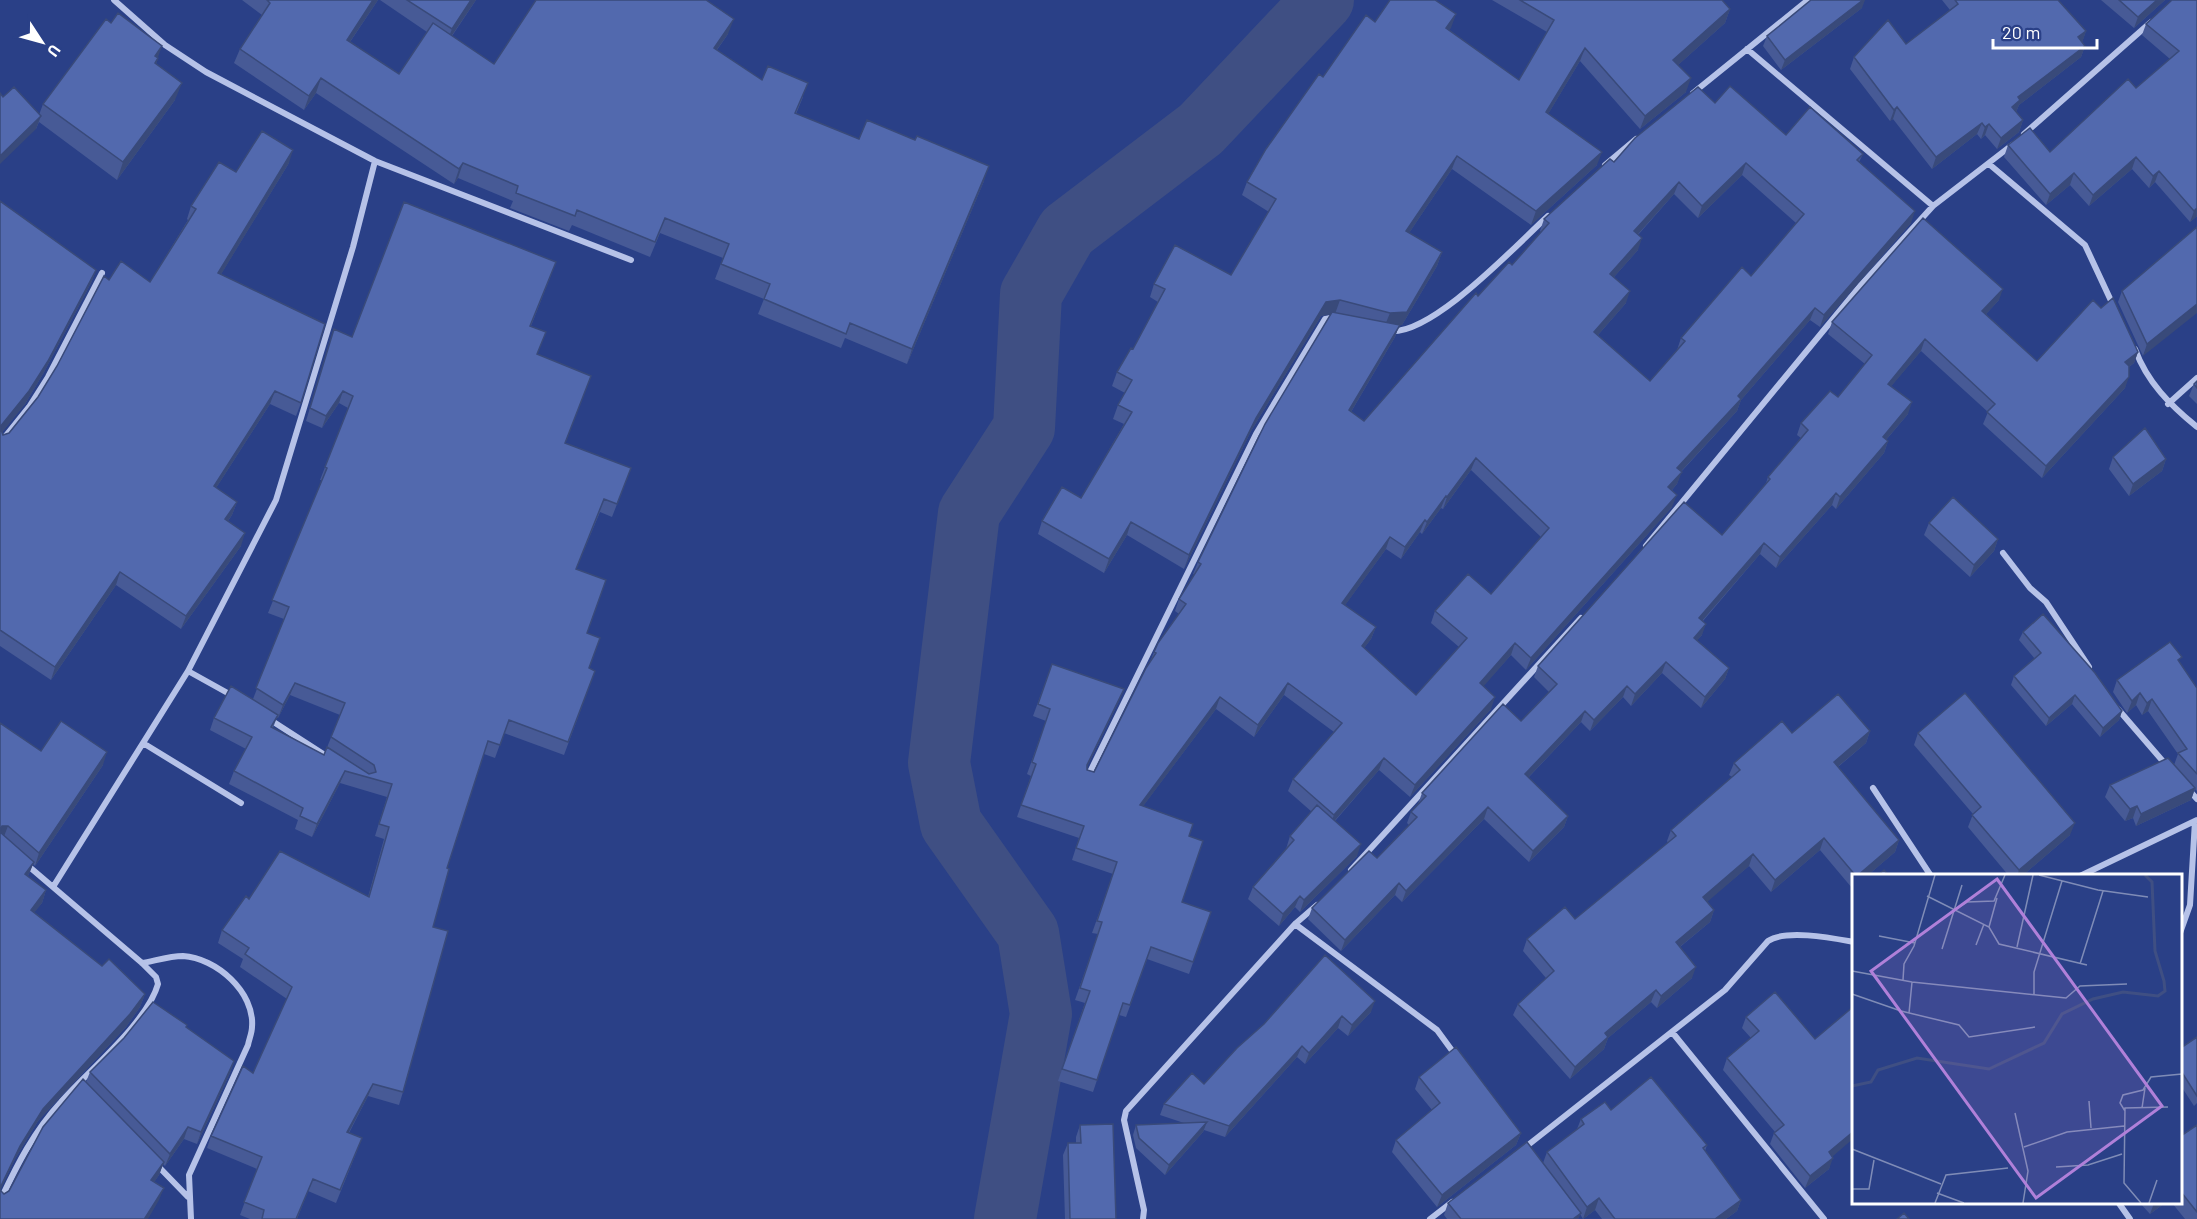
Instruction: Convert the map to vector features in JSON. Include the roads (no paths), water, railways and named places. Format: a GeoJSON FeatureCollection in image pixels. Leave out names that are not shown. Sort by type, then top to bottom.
{"type":"FeatureCollection","features":[{"type":"Feature","properties":{"kind":"street"},"geometry":{"type":"LineString","coordinates":[[114,0],[165,45],[206,72],[375,161],[631,260]]}},
{"type":"Feature","properties":{"kind":"street"},"geometry":{"type":"LineString","coordinates":[[1686,98],[1808,0]]}},
{"type":"Feature","properties":{"kind":"street"},"geometry":{"type":"LineString","coordinates":[[1640,552],[1693,491],[1861,285],[1933,206],[1989,164],[2159,15]]}},
{"type":"Feature","properties":{"kind":"street"},"geometry":{"type":"LineString","coordinates":[[1747,49],[1933,206]]}},
{"type":"Feature","properties":{"kind":"street"},"geometry":{"type":"LineString","coordinates":[[1599,170],[1642,134]]}},
{"type":"Feature","properties":{"kind":"street"},"geometry":{"type":"LineString","coordinates":[[53,887],[188,670],[276,500],[353,247],[375,161]]}},
{"type":"Feature","properties":{"kind":"street"},"geometry":{"type":"LineString","coordinates":[[1989,164],[2085,245],[2118,314]]}},
{"type":"Feature","properties":{"kind":"street"},"geometry":{"type":"LineString","coordinates":[[1382,329],[1393,332],[1418,325],[1445,309],[1556,209]]}},
{"type":"Feature","properties":{"kind":"street"},"geometry":{"type":"LineString","coordinates":[[0,443],[30,407],[48,377],[102,273]]}},
{"type":"Feature","properties":{"kind":"street"},"geometry":{"type":"LineString","coordinates":[[1087,779],[1256,434],[1324,319],[1339,317]]}},
{"type":"Feature","properties":{"kind":"street"},"geometry":{"type":"LineString","coordinates":[[2132,342],[2140,363],[2168,404],[2197,427]]}},
{"type":"Feature","properties":{"kind":"street"},"geometry":{"type":"LineString","coordinates":[[2168,404],[2197,378]]}},
{"type":"Feature","properties":{"kind":"street"},"geometry":{"type":"LineString","coordinates":[[2003,553],[2030,588],[2046,602],[2091,671]]}},
{"type":"Feature","properties":{"kind":"street"},"geometry":{"type":"LineString","coordinates":[[1347,874],[1585,613]]}},
{"type":"Feature","properties":{"kind":"street"},"geometry":{"type":"LineString","coordinates":[[188,670],[241,700]]}},
{"type":"Feature","properties":{"kind":"street"},"geometry":{"type":"LineString","coordinates":[[2110,697],[2175,774]]}},
{"type":"Feature","properties":{"kind":"street"},"geometry":{"type":"LineString","coordinates":[[260,713],[338,763]]}},
{"type":"Feature","properties":{"kind":"street"},"geometry":{"type":"LineString","coordinates":[[143,743],[241,803]]}},
{"type":"Feature","properties":{"kind":"street"},"geometry":{"type":"LineString","coordinates":[[2182,782],[2197,799]]}},
{"type":"Feature","properties":{"kind":"street"},"geometry":{"type":"LineString","coordinates":[[1873,788],[1930,874]]}},
{"type":"Feature","properties":{"kind":"street"},"geometry":{"type":"LineString","coordinates":[[2084,874],[2196,820],[2190,905],[2182,930]]}},
{"type":"Feature","properties":{"kind":"street"},"geometry":{"type":"LineString","coordinates":[[0,1200],[37,1132],[125,1034],[156,991],[156,977],[142,963],[16,856]]}},
{"type":"Feature","properties":{"kind":"street"},"geometry":{"type":"LineString","coordinates":[[1143,1219],[1144,1210],[1124,1120],[1126,1111],[1295,924],[1326,896]]}},
{"type":"Feature","properties":{"kind":"street"},"geometry":{"type":"LineString","coordinates":[[1295,924],[1437,1030],[1464,1066]]}},
{"type":"Feature","properties":{"kind":"street"},"geometry":{"type":"LineString","coordinates":[[1515,1155],[1725,990],[1768,941],[1776,936],[1787,934],[1852,942]]}},
{"type":"Feature","properties":{"kind":"street"},"geometry":{"type":"LineString","coordinates":[[142,963],[182,956],[215,966],[237,986],[251,1015],[252,1026],[248,1045],[189,1175],[191,1219]]}},
{"type":"Feature","properties":{"kind":"street"},"geometry":{"type":"LineString","coordinates":[[1672,1032],[1824,1219]]}},
{"type":"Feature","properties":{"kind":"street"},"geometry":{"type":"LineString","coordinates":[[78,1084],[86,1092]]}},
{"type":"Feature","properties":{"kind":"street"},"geometry":{"type":"LineString","coordinates":[[1518,1139],[1531,1157]]}},
{"type":"Feature","properties":{"kind":"street"},"geometry":{"type":"LineString","coordinates":[[149,1157],[189,1198]]}},
{"type":"Feature","properties":{"kind":"street"},"geometry":{"type":"LineString","coordinates":[[1430,1219],[1458,1198]]}},
{"type":"Feature","properties":{"kind":"street"},"geometry":{"type":"LineString","coordinates":[[2119,1204],[2130,1219]]}},
{"type":"Feature","properties":{"kind":"waterway"},"geometry":{"type":"LineString","coordinates":[[1005,1219],[1041,1014],[1028,933],[951,824],[939,763],[969,513],[1024,428],[1031,294],[1067,231],[1201,129],[1323,0]]}}]}
